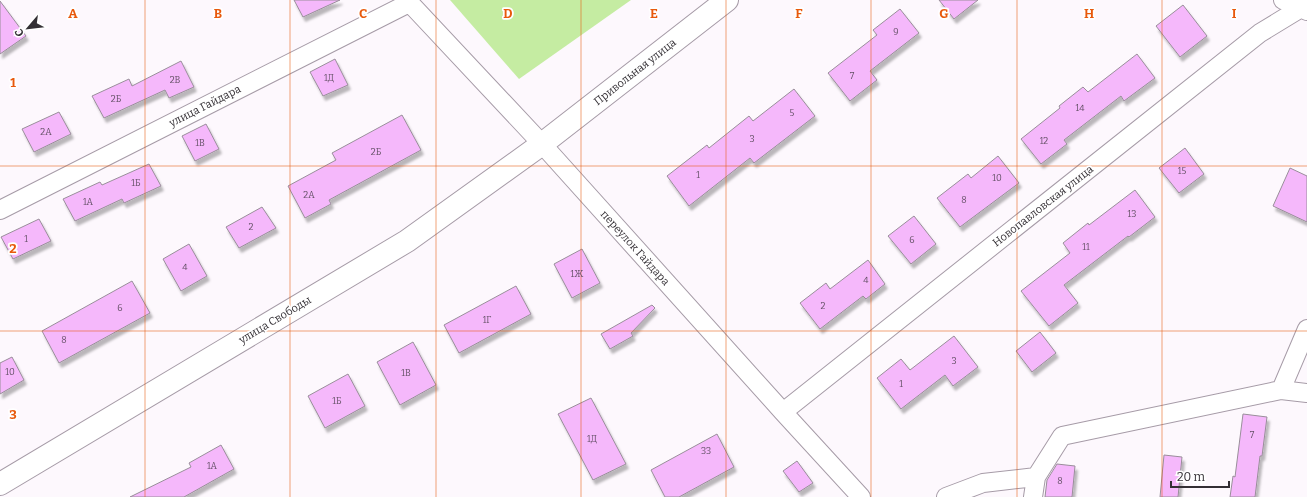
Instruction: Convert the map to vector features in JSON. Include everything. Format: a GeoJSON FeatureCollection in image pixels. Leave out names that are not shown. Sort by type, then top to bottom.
{"type":"FeatureCollection","features":[{"type":"Feature","properties":{"kind":"street","name":"Привольная улица"},"geometry":{"type":"LineString","coordinates":[[542,144],[727,0]]}},
{"type":"Feature","properties":{"kind":"street"},"geometry":{"type":"LineString","coordinates":[[1283,0],[1305,8]]}},
{"type":"Feature","properties":{"kind":"street","name":"переулок Гайдара"},"geometry":{"type":"LineString","coordinates":[[408,1],[542,144],[861,497]]}},
{"type":"Feature","properties":{"kind":"street","name":"улица Гайдара"},"geometry":{"type":"LineString","coordinates":[[0,210],[408,1]]}},
{"type":"Feature","properties":{"kind":"street","name":"Новопавловская улица"},"geometry":{"type":"LineString","coordinates":[[783,412],[1260,33],[1305,8]]}},
{"type":"Feature","properties":{"kind":"street","name":"улица Свободы"},"geometry":{"type":"LineString","coordinates":[[0,484],[407,241],[542,144]]}},
{"type":"Feature","properties":{"kind":"street"},"geometry":{"type":"LineString","coordinates":[[1281,390],[1307,329]]}},
{"type":"Feature","properties":{"kind":"street"},"geometry":{"type":"LineString","coordinates":[[1033,497],[1036,477],[1062,436],[1281,390],[1307,393]]}},
{"type":"Feature","properties":{"kind":"street"},"geometry":{"type":"LineString","coordinates":[[946,497],[982,483],[1036,477]]}},
{"type":"Feature","properties":{"kind":"green space"},"geometry":{"type":"Polygon","coordinates":[[[450,0],[631,0],[519,79],[450,0]]]}},
{"type":"Feature","properties":{"kind":"building"},"geometry":{"type":"Polygon","coordinates":[[[294,0],[340,0],[303,17],[294,0]]]}},
{"type":"Feature","properties":{"kind":"building"},"geometry":{"type":"Polygon","coordinates":[[[939,0],[978,0],[954,19],[939,0]]]}},
{"type":"Feature","properties":{"kind":"building"},"geometry":{"type":"Polygon","coordinates":[[[0,1],[26,36],[0,54],[0,1]]]}},
{"type":"Feature","properties":{"kind":"building"},"geometry":{"type":"Polygon","coordinates":[[[1183,5],[1207,36],[1180,57],[1156,26],[1183,5]]]}},
{"type":"Feature","properties":{"kind":"building"},"geometry":{"type":"Polygon","coordinates":[[[900,9],[919,33],[870,71],[877,80],[850,101],[828,73],[877,35],[873,30],[900,9]]]}},
{"type":"Feature","properties":{"kind":"building"},"geometry":{"type":"Polygon","coordinates":[[[1137,54],[1155,78],[1124,101],[1121,96],[1064,140],[1067,144],[1041,164],[1021,139],[1060,108],[1059,106],[1083,87],[1088,92],[1137,54]]]}},
{"type":"Feature","properties":{"kind":"building"},"geometry":{"type":"Polygon","coordinates":[[[335,59],[348,85],[323,96],[310,72],[335,59]]]}},
{"type":"Feature","properties":{"kind":"building"},"geometry":{"type":"Polygon","coordinates":[[[181,61],[194,87],[169,98],[165,90],[104,118],[92,96],[129,79],[132,86],[181,61]]]}},
{"type":"Feature","properties":{"kind":"building"},"geometry":{"type":"Polygon","coordinates":[[[794,89],[815,116],[754,163],[750,158],[689,206],[667,176],[707,145],[709,148],[749,116],[753,121],[794,89]]]}},
{"type":"Feature","properties":{"kind":"building"},"geometry":{"type":"Polygon","coordinates":[[[59,112],[71,134],[34,152],[22,129],[59,112]]]}},
{"type":"Feature","properties":{"kind":"building"},"geometry":{"type":"Polygon","coordinates":[[[402,115],[421,150],[329,200],[331,204],[305,218],[288,186],[336,160],[332,153],[402,115]]]}},
{"type":"Feature","properties":{"kind":"building"},"geometry":{"type":"Polygon","coordinates":[[[206,124],[219,149],[195,161],[182,136],[206,124]]]}},
{"type":"Feature","properties":{"kind":"building"},"geometry":{"type":"Polygon","coordinates":[[[1185,148],[1204,174],[1179,193],[1159,168],[1185,148]]]}},
{"type":"Feature","properties":{"kind":"building"},"geometry":{"type":"Polygon","coordinates":[[[998,156],[1019,183],[960,227],[937,198],[968,174],[971,178],[998,156]]]}},
{"type":"Feature","properties":{"kind":"building"},"geometry":{"type":"Polygon","coordinates":[[[149,164],[161,186],[124,203],[122,199],[75,221],[63,199],[100,182],[102,185],[149,164]]]}},
{"type":"Feature","properties":{"kind":"building"},"geometry":{"type":"Polygon","coordinates":[[[1290,168],[1307,176],[1307,222],[1273,206],[1290,168]]]}},
{"type":"Feature","properties":{"kind":"building"},"geometry":{"type":"Polygon","coordinates":[[[1135,190],[1155,217],[1064,285],[1078,303],[1049,326],[1021,291],[1070,253],[1063,243],[1088,223],[1089,225],[1135,190]]]}},
{"type":"Feature","properties":{"kind":"building"},"geometry":{"type":"Polygon","coordinates":[[[262,207],[276,228],[239,248],[226,227],[262,207]]]}},
{"type":"Feature","properties":{"kind":"building"},"geometry":{"type":"Polygon","coordinates":[[[914,216],[936,244],[911,264],[888,236],[914,216]]]}},
{"type":"Feature","properties":{"kind":"building"},"geometry":{"type":"Polygon","coordinates":[[[39,219],[51,241],[13,259],[1,237],[39,219]]]}},
{"type":"Feature","properties":{"kind":"building"},"geometry":{"type":"Polygon","coordinates":[[[189,244],[207,276],[181,291],[163,259],[189,244]]]}},
{"type":"Feature","properties":{"kind":"building"},"geometry":{"type":"Polygon","coordinates":[[[582,249],[600,283],[572,298],[554,264],[582,249]]]}},
{"type":"Feature","properties":{"kind":"building"},"geometry":{"type":"Polygon","coordinates":[[[868,260],[885,284],[866,299],[863,296],[820,329],[800,303],[826,283],[830,289],[868,260]]]}},
{"type":"Feature","properties":{"kind":"building"},"geometry":{"type":"Polygon","coordinates":[[[132,281],[150,313],[59,363],[42,331],[132,281]]]}},
{"type":"Feature","properties":{"kind":"building"},"geometry":{"type":"Polygon","coordinates":[[[516,286],[531,314],[459,353],[444,325],[516,286]]]}},
{"type":"Feature","properties":{"kind":"building"},"geometry":{"type":"Polygon","coordinates":[[[652,305],[655,308],[631,333],[633,336],[610,349],[601,334],[652,305]]]}},
{"type":"Feature","properties":{"kind":"building"},"geometry":{"type":"Polygon","coordinates":[[[1040,332],[1056,353],[1032,372],[1016,351],[1040,332]]]}},
{"type":"Feature","properties":{"kind":"building"},"geometry":{"type":"Polygon","coordinates":[[[954,336],[978,367],[953,386],[945,375],[901,409],[877,378],[901,359],[910,370],[954,336]]]}},
{"type":"Feature","properties":{"kind":"building"},"geometry":{"type":"Polygon","coordinates":[[[413,342],[436,385],[400,405],[377,362],[413,342]]]}},
{"type":"Feature","properties":{"kind":"building"},"geometry":{"type":"Polygon","coordinates":[[[12,357],[24,380],[0,394],[0,363],[12,357]]]}},
{"type":"Feature","properties":{"kind":"building"},"geometry":{"type":"Polygon","coordinates":[[[348,374],[365,406],[325,428],[308,396],[348,374]]]}},
{"type":"Feature","properties":{"kind":"building"},"geometry":{"type":"Polygon","coordinates":[[[591,398],[626,464],[593,480],[558,414],[591,398]]]}},
{"type":"Feature","properties":{"kind":"building"},"geometry":{"type":"Polygon","coordinates":[[[1243,414],[1267,417],[1262,456],[1260,456],[1255,497],[1230,497],[1233,476],[1235,477],[1243,414]]]}},
{"type":"Feature","properties":{"kind":"building"},"geometry":{"type":"Polygon","coordinates":[[[717,434],[734,467],[679,497],[665,497],[651,470],[717,434]]]}},
{"type":"Feature","properties":{"kind":"building"},"geometry":{"type":"Polygon","coordinates":[[[221,445],[234,469],[184,497],[130,497],[191,467],[189,463],[221,445]]]}},
{"type":"Feature","properties":{"kind":"building"},"geometry":{"type":"Polygon","coordinates":[[[1164,455],[1182,457],[1178,497],[1160,497],[1164,455]]]}},
{"type":"Feature","properties":{"kind":"building"},"geometry":{"type":"Polygon","coordinates":[[[797,461],[813,483],[799,492],[783,471],[797,461]]]}},
{"type":"Feature","properties":{"kind":"building"},"geometry":{"type":"Polygon","coordinates":[[[1057,464],[1075,466],[1072,497],[1045,497],[1047,480],[1057,464]]]}}]}
